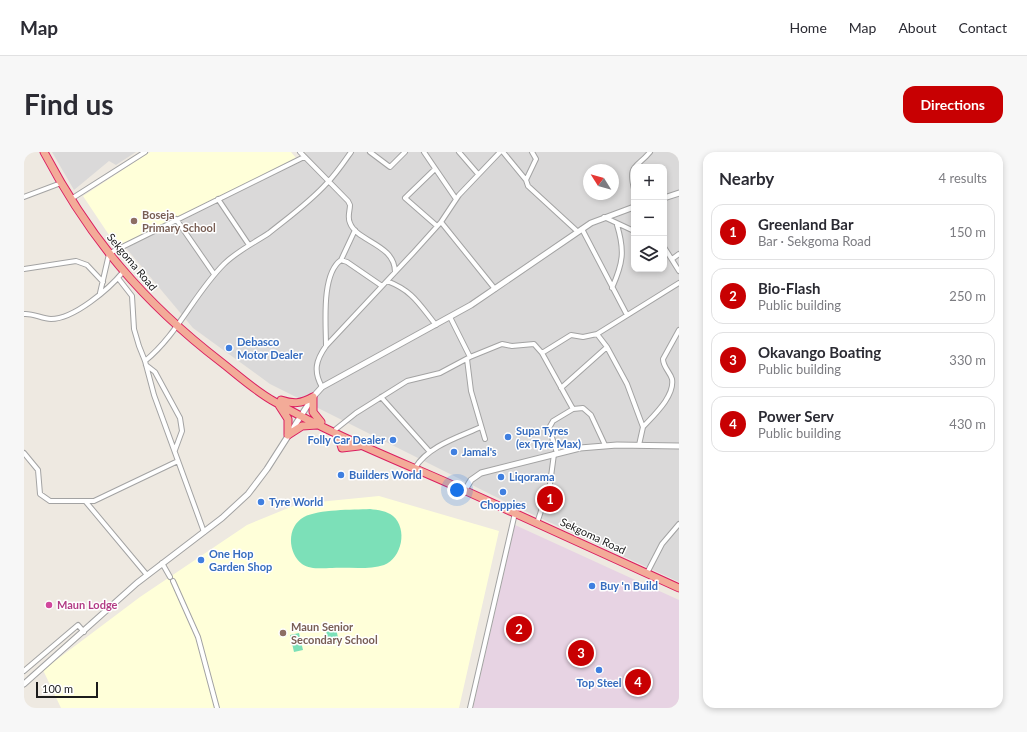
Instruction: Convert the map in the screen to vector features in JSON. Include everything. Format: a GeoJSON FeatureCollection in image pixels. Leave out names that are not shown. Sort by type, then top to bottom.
{"type":"FeatureCollection","features":[{"type":"Feature","properties":{"kind":"highway","name":"Sekgoma Road"},"geometry":{"type":"LineString","coordinates":[[44,152],[71,199],[123,272],[177,327],[238,377],[280,402],[320,424],[390,454],[413,467]]}},
{"type":"Feature","properties":{"kind":"highway"},"geometry":{"type":"LineString","coordinates":[[280,402],[295,404],[313,397],[313,412],[320,424],[302,426],[288,435]]}},
{"type":"Feature","properties":{"kind":"highway"},"geometry":{"type":"LineString","coordinates":[[280,402],[288,419],[288,435]]}},
{"type":"Feature","properties":{"kind":"highway","name":"Sekgoma Road"},"geometry":{"type":"LineString","coordinates":[[337,432],[362,446],[465,490],[679,588]]}},
{"type":"Feature","properties":{"kind":"highway"},"geometry":{"type":"LineString","coordinates":[[337,432],[342,448],[362,446]]}},
{"type":"Feature","properties":{"kind":"street"},"geometry":{"type":"LineString","coordinates":[[71,199],[143,152]]}},
{"type":"Feature","properties":{"kind":"street"},"geometry":{"type":"LineString","coordinates":[[300,152],[350,205],[348,218],[351,226],[384,250],[394,265],[395,273]]}},
{"type":"Feature","properties":{"kind":"street"},"geometry":{"type":"LineString","coordinates":[[146,363],[177,327],[214,274],[226,262],[298,211],[328,183],[352,152]]}},
{"type":"Feature","properties":{"kind":"street"},"geometry":{"type":"LineString","coordinates":[[370,152],[390,167],[406,152]]}},
{"type":"Feature","properties":{"kind":"street"},"geometry":{"type":"LineString","coordinates":[[424,152],[456,199]]}},
{"type":"Feature","properties":{"kind":"street"},"geometry":{"type":"LineString","coordinates":[[459,152],[478,174]]}},
{"type":"Feature","properties":{"kind":"street"},"geometry":{"type":"LineString","coordinates":[[322,387],[316,372],[316,363],[326,346],[441,222],[456,199],[500,152]]}},
{"type":"Feature","properties":{"kind":"street"},"geometry":{"type":"LineString","coordinates":[[503,152],[526,180],[526,183],[532,191],[580,230],[626,315]]}},
{"type":"Feature","properties":{"kind":"street"},"geometry":{"type":"LineString","coordinates":[[526,180],[536,159],[532,152]]}},
{"type":"Feature","properties":{"kind":"street"},"geometry":{"type":"LineString","coordinates":[[637,164],[650,152]]}},
{"type":"Feature","properties":{"kind":"street"},"geometry":{"type":"LineString","coordinates":[[100,293],[110,254],[176,219],[304,157]]}},
{"type":"Feature","properties":{"kind":"street"},"geometry":{"type":"LineString","coordinates":[[435,169],[405,198],[437,226]]}},
{"type":"Feature","properties":{"kind":"street"},"geometry":{"type":"LineString","coordinates":[[24,197],[61,183]]}},
{"type":"Feature","properties":{"kind":"street"},"geometry":{"type":"LineString","coordinates":[[667,197],[679,193]]}},
{"type":"Feature","properties":{"kind":"street"},"geometry":{"type":"LineString","coordinates":[[218,199],[250,245]]}},
{"type":"Feature","properties":{"kind":"street"},"geometry":{"type":"LineString","coordinates":[[24,684],[147,575],[222,518],[248,494],[267,469],[313,397],[322,387],[450,317],[495,289],[580,230],[604,217],[631,208]]}},
{"type":"Feature","properties":{"kind":"street"},"geometry":{"type":"LineString","coordinates":[[604,217],[631,230]]}},
{"type":"Feature","properties":{"kind":"street"},"geometry":{"type":"LineString","coordinates":[[176,219],[214,274]]}},
{"type":"Feature","properties":{"kind":"street"},"geometry":{"type":"LineString","coordinates":[[441,222],[495,289]]}},
{"type":"Feature","properties":{"kind":"street"},"geometry":{"type":"LineString","coordinates":[[612,288],[622,264],[623,255],[623,244],[617,224]]}},
{"type":"Feature","properties":{"kind":"street"},"geometry":{"type":"LineString","coordinates":[[326,346],[325,320],[329,278],[336,264],[341,260],[355,230]]}},
{"type":"Feature","properties":{"kind":"street"},"geometry":{"type":"LineString","coordinates":[[667,252],[679,271]]}},
{"type":"Feature","properties":{"kind":"street"},"geometry":{"type":"LineString","coordinates":[[672,259],[679,254]]}},
{"type":"Feature","properties":{"kind":"street"},"geometry":{"type":"LineString","coordinates":[[341,260],[347,262],[382,286]]}},
{"type":"Feature","properties":{"kind":"street"},"geometry":{"type":"LineString","coordinates":[[24,269],[76,261],[87,265],[103,282]]}},
{"type":"Feature","properties":{"kind":"street"},"geometry":{"type":"LineString","coordinates":[[24,314],[44,319],[63,318],[81,308],[118,278],[123,272]]}},
{"type":"Feature","properties":{"kind":"street"},"geometry":{"type":"LineString","coordinates":[[118,278],[132,296],[134,329],[146,363],[152,389],[204,532]]}},
{"type":"Feature","properties":{"kind":"street"},"geometry":{"type":"LineString","coordinates":[[387,281],[402,287],[410,293],[436,325]]}},
{"type":"Feature","properties":{"kind":"street"},"geometry":{"type":"LineString","coordinates":[[542,353],[571,335],[583,338],[597,334],[679,282]]}},
{"type":"Feature","properties":{"kind":"street"},"geometry":{"type":"LineString","coordinates":[[450,317],[469,358],[471,391],[485,439]]}},
{"type":"Feature","properties":{"kind":"street"},"geometry":{"type":"LineString","coordinates":[[639,445],[643,427],[658,410],[670,392],[672,377],[663,363],[663,359],[679,330]]}},
{"type":"Feature","properties":{"kind":"street"},"geometry":{"type":"LineString","coordinates":[[597,334],[607,347],[627,384],[643,427]]}},
{"type":"Feature","properties":{"kind":"street"},"geometry":{"type":"LineString","coordinates":[[337,432],[356,413],[407,381],[440,373],[469,358],[505,344],[512,346],[534,344],[542,353],[573,409]]}},
{"type":"Feature","properties":{"kind":"street"},"geometry":{"type":"LineString","coordinates":[[561,388],[607,347]]}},
{"type":"Feature","properties":{"kind":"street"},"geometry":{"type":"LineString","coordinates":[[146,363],[155,372],[168,400],[180,418],[182,431],[174,450]]}},
{"type":"Feature","properties":{"kind":"street"},"geometry":{"type":"LineString","coordinates":[[381,397],[430,452]]}},
{"type":"Feature","properties":{"kind":"street"},"geometry":{"type":"LineString","coordinates":[[537,523],[550,484],[555,453],[549,428],[553,422],[573,409],[583,408],[591,415],[605,445]]}},
{"type":"Feature","properties":{"kind":"street"},"geometry":{"type":"LineString","coordinates":[[413,467],[430,452],[481,427]]}},
{"type":"Feature","properties":{"kind":"street"},"geometry":{"type":"LineString","coordinates":[[465,490],[471,480],[480,473],[555,453],[605,445],[679,446]]}},
{"type":"Feature","properties":{"kind":"street"},"geometry":{"type":"LineString","coordinates":[[24,453],[38,470],[40,491],[46,500],[86,502],[101,498],[178,461]]}},
{"type":"Feature","properties":{"kind":"street"},"geometry":{"type":"LineString","coordinates":[[86,502],[147,575]]}},
{"type":"Feature","properties":{"kind":"street"},"geometry":{"type":"LineString","coordinates":[[470,708],[515,513]]}},
{"type":"Feature","properties":{"kind":"street"},"geometry":{"type":"LineString","coordinates":[[647,573],[662,544],[679,524]]}},
{"type":"Feature","properties":{"kind":"street"},"geometry":{"type":"LineString","coordinates":[[162,563],[198,638],[217,708]]}},
{"type":"Feature","properties":{"kind":"street"},"geometry":{"type":"LineString","coordinates":[[24,671],[78,625],[84,632]]}},
{"type":"Feature","properties":{"kind":"shaded area"},"geometry":{"type":"Polygon","coordinates":[[[52,152],[136,152],[116,165],[109,161],[74,190],[52,152]]]}},
{"type":"Feature","properties":{"kind":"shaded area","name":"Boseja Primary School"},"geometry":{"type":"Polygon","coordinates":[[[150,152],[291,152],[296,158],[117,247],[83,196],[150,152]]]}},
{"type":"Feature","properties":{"kind":"shaded area"},"geometry":{"type":"Polygon","coordinates":[[[305,152],[679,152],[679,582],[510,504],[270,384],[193,328],[126,248],[308,157],[305,152]]]}},
{"type":"Feature","properties":{"kind":"shaded area","name":"Maun Senior Secondary School"},"geometry":{"type":"Polygon","coordinates":[[[379,496],[499,531],[459,708],[61,708],[43,670],[140,597],[247,525],[298,504],[379,496]]]}},
{"type":"Feature","properties":{"kind":"shaded area"},"geometry":{"type":"Polygon","coordinates":[[[515,525],[679,600],[679,708],[473,708],[515,525]]]}},
{"type":"Feature","properties":{"kind":"green space"},"geometry":{"type":"Polygon","coordinates":[[[370,509],[391,514],[398,522],[401,543],[399,550],[390,561],[378,567],[317,568],[306,566],[297,559],[291,540],[294,527],[298,521],[310,514],[327,511],[370,509]]]}},
{"type":"Feature","properties":{"kind":"green space"},"geometry":{"type":"Polygon","coordinates":[[[335,624],[339,642],[329,644],[325,627],[335,624]]]}},
{"type":"Feature","properties":{"kind":"green space"},"geometry":{"type":"Polygon","coordinates":[[[299,633],[303,650],[294,652],[290,635],[299,633]]]}},
{"type":"Feature","properties":{"kind":"place","name":"Boseja Primary School"},"geometry":{"type":"Point","coordinates":[134,221]}},
{"type":"Feature","properties":{"kind":"place","name":"Debasco Motor Dealer"},"geometry":{"type":"Point","coordinates":[229,348]}},
{"type":"Feature","properties":{"kind":"place","name":"Supa Tyres (ex Tyre Max)"},"geometry":{"type":"Point","coordinates":[508,437]}},
{"type":"Feature","properties":{"kind":"place","name":"Folly Car Dealer"},"geometry":{"type":"Point","coordinates":[393,440]}},
{"type":"Feature","properties":{"kind":"place","name":"Jamal's"},"geometry":{"type":"Point","coordinates":[454,452]}},
{"type":"Feature","properties":{"kind":"place","name":"Builders World"},"geometry":{"type":"Point","coordinates":[341,475]}},
{"type":"Feature","properties":{"kind":"place","name":"Liqorama"},"geometry":{"type":"Point","coordinates":[501,477]}},
{"type":"Feature","properties":{"kind":"place","name":"Choppies"},"geometry":{"type":"Point","coordinates":[503,492]}},
{"type":"Feature","properties":{"kind":"place","name":"Greenland Bar"},"geometry":{"type":"Point","coordinates":[550,499]}},
{"type":"Feature","properties":{"kind":"place","name":"Tyre World"},"geometry":{"type":"Point","coordinates":[261,502]}},
{"type":"Feature","properties":{"kind":"place","name":"One Hop Garden Shop"},"geometry":{"type":"Point","coordinates":[201,560]}},
{"type":"Feature","properties":{"kind":"place","name":"Buy 'n Build"},"geometry":{"type":"Point","coordinates":[592,586]}},
{"type":"Feature","properties":{"kind":"place","name":"Maun Lodge"},"geometry":{"type":"Point","coordinates":[49,605]}},
{"type":"Feature","properties":{"kind":"place","name":"Bio-Flash"},"geometry":{"type":"Point","coordinates":[519,629]}},
{"type":"Feature","properties":{"kind":"place","name":"Maun Senior Secondary School"},"geometry":{"type":"Point","coordinates":[283,633]}},
{"type":"Feature","properties":{"kind":"place","name":"Okavango Boating"},"geometry":{"type":"Point","coordinates":[581,653]}},
{"type":"Feature","properties":{"kind":"place","name":"Top Steel"},"geometry":{"type":"Point","coordinates":[599,670]}},
{"type":"Feature","properties":{"kind":"place","name":"Power Serv"},"geometry":{"type":"Point","coordinates":[638,682]}}]}
